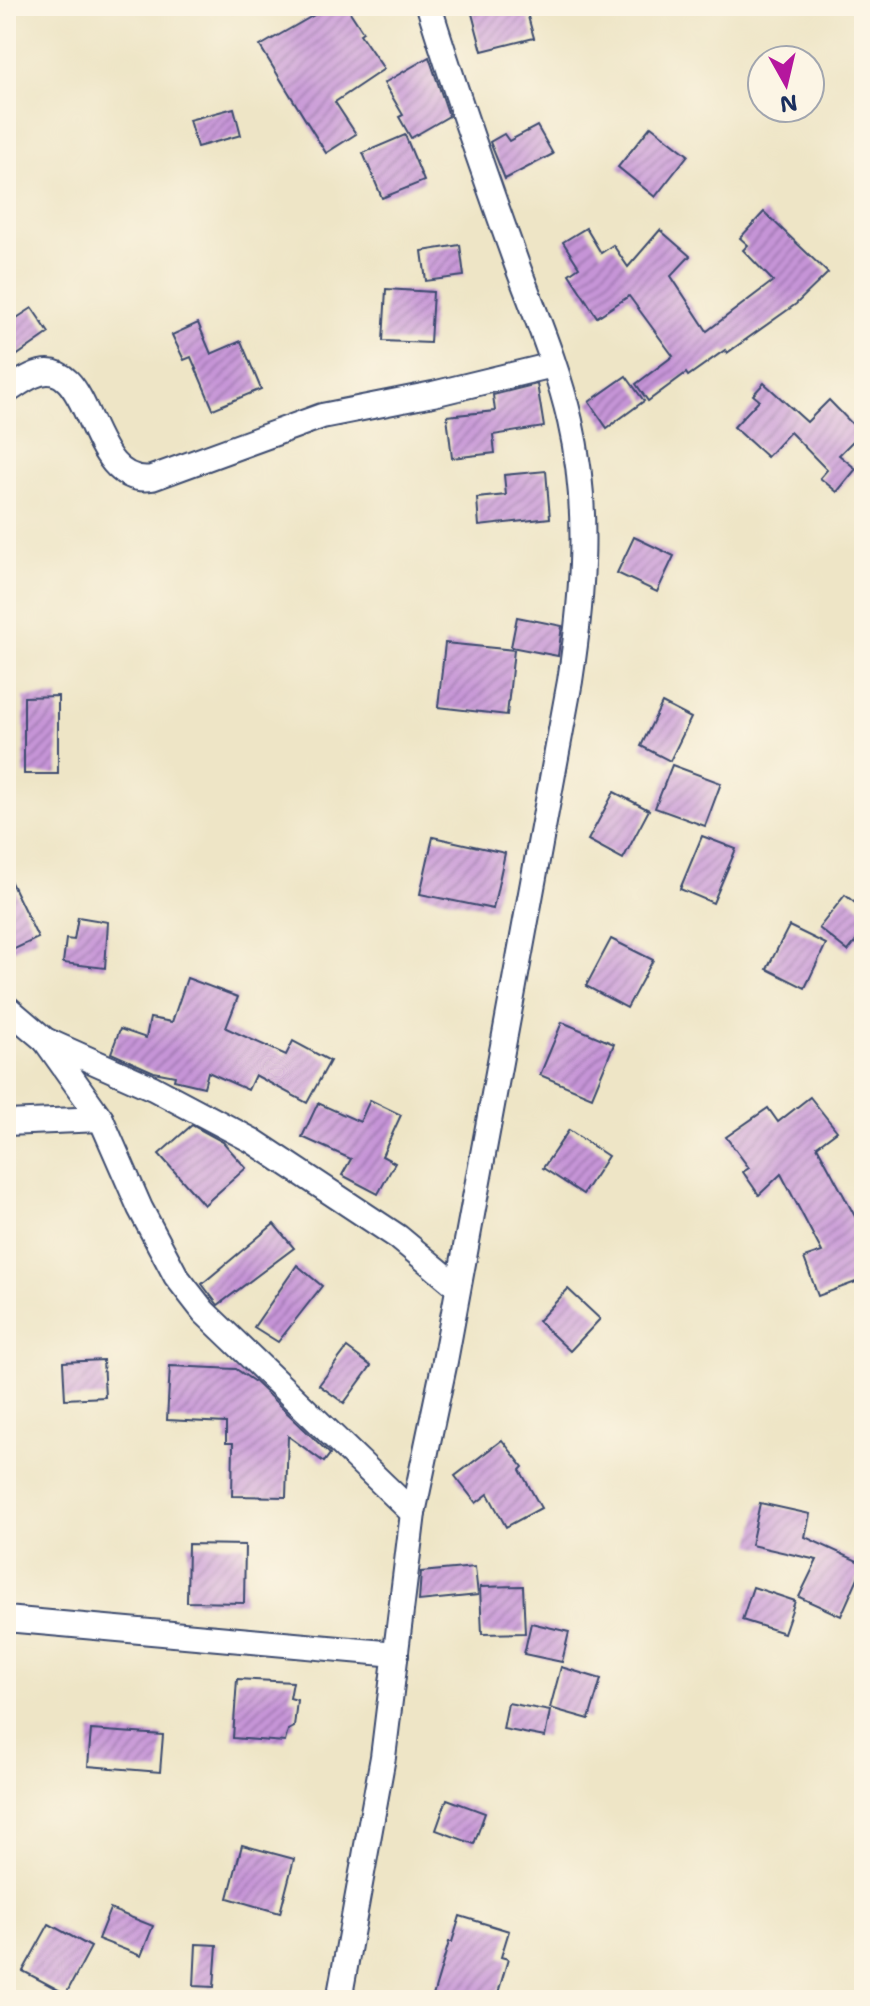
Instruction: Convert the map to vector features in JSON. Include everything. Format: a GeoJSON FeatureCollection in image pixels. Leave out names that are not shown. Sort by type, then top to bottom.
{"type":"FeatureCollection","features":[{"type":"Feature","properties":{"kind":"street"},"geometry":{"type":"LineString","coordinates":[[339,2000],[383,1757],[413,1513],[458,1287],[570,681],[581,606],[583,523],[570,420],[459,105],[429,6]]}},
{"type":"Feature","properties":{"kind":"street"},"geometry":{"type":"LineString","coordinates":[[6,392],[34,374],[55,372],[69,379],[105,449],[124,475],[138,480],[152,478],[322,416],[433,394],[553,365]]}},
{"type":"Feature","properties":{"kind":"street"},"geometry":{"type":"LineString","coordinates":[[6,1007],[45,1040],[101,1119],[140,1208],[176,1276],[204,1312],[413,1513]]}},
{"type":"Feature","properties":{"kind":"street"},"geometry":{"type":"LineString","coordinates":[[45,1040],[153,1088],[253,1141],[398,1237],[458,1287]]}},
{"type":"Feature","properties":{"kind":"street"},"geometry":{"type":"LineString","coordinates":[[6,1123],[101,1119]]}},
{"type":"Feature","properties":{"kind":"street"},"geometry":{"type":"LineString","coordinates":[[6,1619],[396,1654]]}},
{"type":"Feature","properties":{"kind":"building"},"geometry":{"type":"Polygon","coordinates":[[[330,6],[346,6],[363,32],[360,34],[384,69],[335,102],[356,134],[326,153],[260,46],[330,6]]]}},
{"type":"Feature","properties":{"kind":"building"},"geometry":{"type":"Polygon","coordinates":[[[470,6],[525,6],[534,38],[482,51],[470,6]]]}},
{"type":"Feature","properties":{"kind":"building"},"geometry":{"type":"Polygon","coordinates":[[[429,57],[449,116],[411,138],[399,117],[403,115],[384,83],[429,57]]]}},
{"type":"Feature","properties":{"kind":"building"},"geometry":{"type":"Polygon","coordinates":[[[234,108],[241,135],[197,147],[189,120],[234,108]]]}},
{"type":"Feature","properties":{"kind":"building"},"geometry":{"type":"Polygon","coordinates":[[[537,126],[553,154],[505,179],[490,142],[504,134],[509,141],[537,126]]]}},
{"type":"Feature","properties":{"kind":"building"},"geometry":{"type":"Polygon","coordinates":[[[651,126],[688,155],[655,197],[618,167],[651,126]]]}},
{"type":"Feature","properties":{"kind":"building"},"geometry":{"type":"Polygon","coordinates":[[[405,135],[424,181],[382,198],[363,153],[405,135]]]}},
{"type":"Feature","properties":{"kind":"building"},"geometry":{"type":"Polygon","coordinates":[[[764,212],[828,273],[796,304],[727,353],[725,350],[688,376],[686,373],[648,401],[636,384],[673,356],[629,296],[597,317],[569,274],[579,267],[563,242],[586,228],[601,253],[613,245],[628,267],[660,230],[690,256],[671,276],[707,331],[773,281],[743,250],[748,245],[740,238],[764,212]]]}},
{"type":"Feature","properties":{"kind":"building"},"geometry":{"type":"Polygon","coordinates":[[[460,245],[464,276],[426,281],[422,251],[460,245]]]}},
{"type":"Feature","properties":{"kind":"building"},"geometry":{"type":"Polygon","coordinates":[[[386,289],[433,292],[430,343],[383,341],[386,289]]]}},
{"type":"Feature","properties":{"kind":"building"},"geometry":{"type":"Polygon","coordinates":[[[32,308],[49,333],[6,363],[6,325],[32,308]]]}},
{"type":"Feature","properties":{"kind":"building"},"geometry":{"type":"Polygon","coordinates":[[[198,323],[211,354],[241,341],[261,389],[213,409],[191,357],[184,360],[172,335],[198,323]]]}},
{"type":"Feature","properties":{"kind":"building"},"geometry":{"type":"Polygon","coordinates":[[[626,376],[644,401],[607,428],[589,402],[626,376]]]}},
{"type":"Feature","properties":{"kind":"building"},"geometry":{"type":"Polygon","coordinates":[[[764,383],[807,422],[829,400],[861,433],[839,455],[856,469],[837,492],[820,478],[827,470],[790,432],[767,457],[734,427],[759,400],[753,395],[764,383]]]}},
{"type":"Feature","properties":{"kind":"building"},"geometry":{"type":"Polygon","coordinates":[[[537,384],[544,427],[493,435],[495,453],[452,458],[447,416],[495,411],[493,395],[537,384]]]}},
{"type":"Feature","properties":{"kind":"building"},"geometry":{"type":"Polygon","coordinates":[[[546,471],[550,518],[479,526],[477,498],[506,495],[504,475],[546,471]]]}},
{"type":"Feature","properties":{"kind":"building"},"geometry":{"type":"Polygon","coordinates":[[[634,537],[674,556],[657,592],[617,573],[634,537]]]}},
{"type":"Feature","properties":{"kind":"building"},"geometry":{"type":"Polygon","coordinates":[[[517,617],[562,626],[558,656],[511,647],[517,617]]]}},
{"type":"Feature","properties":{"kind":"building"},"geometry":{"type":"Polygon","coordinates":[[[445,643],[514,650],[507,715],[438,707],[445,643]]]}},
{"type":"Feature","properties":{"kind":"building"},"geometry":{"type":"Polygon","coordinates":[[[58,696],[58,774],[24,774],[24,697],[58,696]]]}},
{"type":"Feature","properties":{"kind":"building"},"geometry":{"type":"Polygon","coordinates":[[[662,703],[691,718],[670,761],[641,746],[662,703]]]}},
{"type":"Feature","properties":{"kind":"building"},"geometry":{"type":"Polygon","coordinates":[[[672,765],[721,783],[705,826],[655,808],[672,765]]]}},
{"type":"Feature","properties":{"kind":"building"},"geometry":{"type":"Polygon","coordinates":[[[614,792],[649,810],[623,859],[588,840],[614,792]]]}},
{"type":"Feature","properties":{"kind":"building"},"geometry":{"type":"Polygon","coordinates":[[[702,836],[736,849],[713,903],[680,889],[702,836]]]}},
{"type":"Feature","properties":{"kind":"building"},"geometry":{"type":"Polygon","coordinates":[[[433,837],[505,853],[493,909],[420,894],[433,837]]]}},
{"type":"Feature","properties":{"kind":"building"},"geometry":{"type":"Polygon","coordinates":[[[6,872],[38,938],[6,953],[6,872]]]}},
{"type":"Feature","properties":{"kind":"building"},"geometry":{"type":"Polygon","coordinates":[[[845,895],[864,910],[864,931],[848,951],[819,928],[845,895]]]}},
{"type":"Feature","properties":{"kind":"building"},"geometry":{"type":"Polygon","coordinates":[[[78,917],[108,922],[105,968],[63,963],[66,939],[74,940],[78,917]]]}},
{"type":"Feature","properties":{"kind":"building"},"geometry":{"type":"Polygon","coordinates":[[[789,926],[826,944],[805,988],[767,969],[789,926]]]}},
{"type":"Feature","properties":{"kind":"building"},"geometry":{"type":"Polygon","coordinates":[[[611,939],[653,960],[627,1008],[586,986],[611,939]]]}},
{"type":"Feature","properties":{"kind":"building"},"geometry":{"type":"Polygon","coordinates":[[[187,978],[238,997],[226,1028],[286,1055],[293,1041],[330,1061],[307,1103],[255,1075],[248,1090],[208,1072],[204,1087],[174,1080],[175,1076],[154,1072],[111,1053],[120,1029],[146,1038],[150,1018],[172,1022],[187,978]]]}},
{"type":"Feature","properties":{"kind":"building"},"geometry":{"type":"Polygon","coordinates":[[[562,1022],[614,1044],[592,1097],[540,1075],[562,1022]]]}},
{"type":"Feature","properties":{"kind":"building"},"geometry":{"type":"Polygon","coordinates":[[[810,1097],[837,1131],[817,1146],[864,1233],[864,1279],[818,1296],[804,1258],[822,1252],[781,1174],[759,1195],[743,1172],[749,1168],[726,1137],[768,1108],[778,1122],[810,1097]]]}},
{"type":"Feature","properties":{"kind":"building"},"geometry":{"type":"Polygon","coordinates":[[[370,1100],[401,1115],[382,1156],[395,1163],[378,1194],[342,1175],[351,1159],[302,1137],[318,1103],[360,1122],[370,1100]]]}},
{"type":"Feature","properties":{"kind":"building"},"geometry":{"type":"Polygon","coordinates":[[[192,1125],[223,1142],[246,1168],[204,1205],[159,1154],[192,1125]]]}},
{"type":"Feature","properties":{"kind":"building"},"geometry":{"type":"Polygon","coordinates":[[[569,1130],[608,1156],[583,1194],[543,1168],[569,1130]]]}},
{"type":"Feature","properties":{"kind":"building"},"geometry":{"type":"Polygon","coordinates":[[[274,1224],[294,1248],[218,1305],[202,1284],[274,1224]]]}},
{"type":"Feature","properties":{"kind":"building"},"geometry":{"type":"Polygon","coordinates":[[[297,1265],[322,1286],[278,1342],[254,1327],[297,1265]]]}},
{"type":"Feature","properties":{"kind":"building"},"geometry":{"type":"Polygon","coordinates":[[[568,1289],[600,1319],[570,1351],[538,1321],[568,1289]]]}},
{"type":"Feature","properties":{"kind":"building"},"geometry":{"type":"Polygon","coordinates":[[[347,1348],[371,1366],[344,1403],[319,1385],[347,1348]]]}},
{"type":"Feature","properties":{"kind":"building"},"geometry":{"type":"Polygon","coordinates":[[[103,1360],[105,1397],[65,1399],[63,1362],[103,1360]]]}},
{"type":"Feature","properties":{"kind":"building"},"geometry":{"type":"Polygon","coordinates":[[[170,1366],[236,1369],[255,1382],[330,1454],[324,1462],[288,1436],[286,1497],[232,1496],[233,1443],[226,1443],[226,1423],[167,1420],[170,1366]]]}},
{"type":"Feature","properties":{"kind":"building"},"geometry":{"type":"Polygon","coordinates":[[[502,1440],[523,1467],[520,1470],[541,1508],[506,1527],[488,1494],[476,1503],[455,1476],[502,1440]]]}},
{"type":"Feature","properties":{"kind":"building"},"geometry":{"type":"Polygon","coordinates":[[[760,1503],[810,1514],[805,1537],[864,1564],[841,1616],[799,1597],[817,1560],[751,1545],[760,1503]]]}},
{"type":"Feature","properties":{"kind":"building"},"geometry":{"type":"Polygon","coordinates":[[[188,1544],[245,1545],[244,1603],[187,1602],[188,1544]]]}},
{"type":"Feature","properties":{"kind":"building"},"geometry":{"type":"Polygon","coordinates":[[[475,1567],[478,1595],[419,1601],[421,1572],[475,1567]]]}},
{"type":"Feature","properties":{"kind":"building"},"geometry":{"type":"Polygon","coordinates":[[[523,1586],[525,1633],[482,1634],[480,1587],[523,1586]]]}},
{"type":"Feature","properties":{"kind":"building"},"geometry":{"type":"Polygon","coordinates":[[[753,1587],[795,1601],[784,1633],[742,1620],[753,1587]]]}},
{"type":"Feature","properties":{"kind":"building"},"geometry":{"type":"Polygon","coordinates":[[[531,1623],[569,1632],[562,1662],[524,1654],[531,1623]]]}},
{"type":"Feature","properties":{"kind":"building"},"geometry":{"type":"Polygon","coordinates":[[[561,1667],[601,1679],[589,1719],[550,1708],[561,1667]]]}},
{"type":"Feature","properties":{"kind":"building"},"geometry":{"type":"Polygon","coordinates":[[[237,1679],[293,1682],[290,1698],[297,1700],[294,1727],[288,1730],[285,1742],[233,1738],[237,1679]]]}},
{"type":"Feature","properties":{"kind":"building"},"geometry":{"type":"Polygon","coordinates":[[[508,1703],[550,1711],[545,1737],[503,1729],[508,1703]]]}},
{"type":"Feature","properties":{"kind":"building"},"geometry":{"type":"Polygon","coordinates":[[[91,1730],[163,1735],[160,1772],[88,1766],[91,1730]]]}},
{"type":"Feature","properties":{"kind":"building"},"geometry":{"type":"Polygon","coordinates":[[[447,1799],[485,1813],[474,1844],[436,1830],[447,1799]]]}},
{"type":"Feature","properties":{"kind":"building"},"geometry":{"type":"Polygon","coordinates":[[[242,1845],[294,1859],[280,1913],[228,1898],[242,1845]]]}},
{"type":"Feature","properties":{"kind":"building"},"geometry":{"type":"Polygon","coordinates":[[[110,1909],[153,1926],[141,1956],[98,1939],[110,1909]]]}},
{"type":"Feature","properties":{"kind":"building"},"geometry":{"type":"Polygon","coordinates":[[[460,1916],[509,1931],[501,1957],[508,1959],[496,2000],[448,2000],[433,1996],[460,1916]]]}},
{"type":"Feature","properties":{"kind":"building"},"geometry":{"type":"Polygon","coordinates":[[[49,1924],[91,1947],[66,1994],[23,1971],[49,1924]]]}},
{"type":"Feature","properties":{"kind":"building"},"geometry":{"type":"Polygon","coordinates":[[[196,1944],[217,1945],[214,1987],[194,1986],[196,1944]]]}}]}
